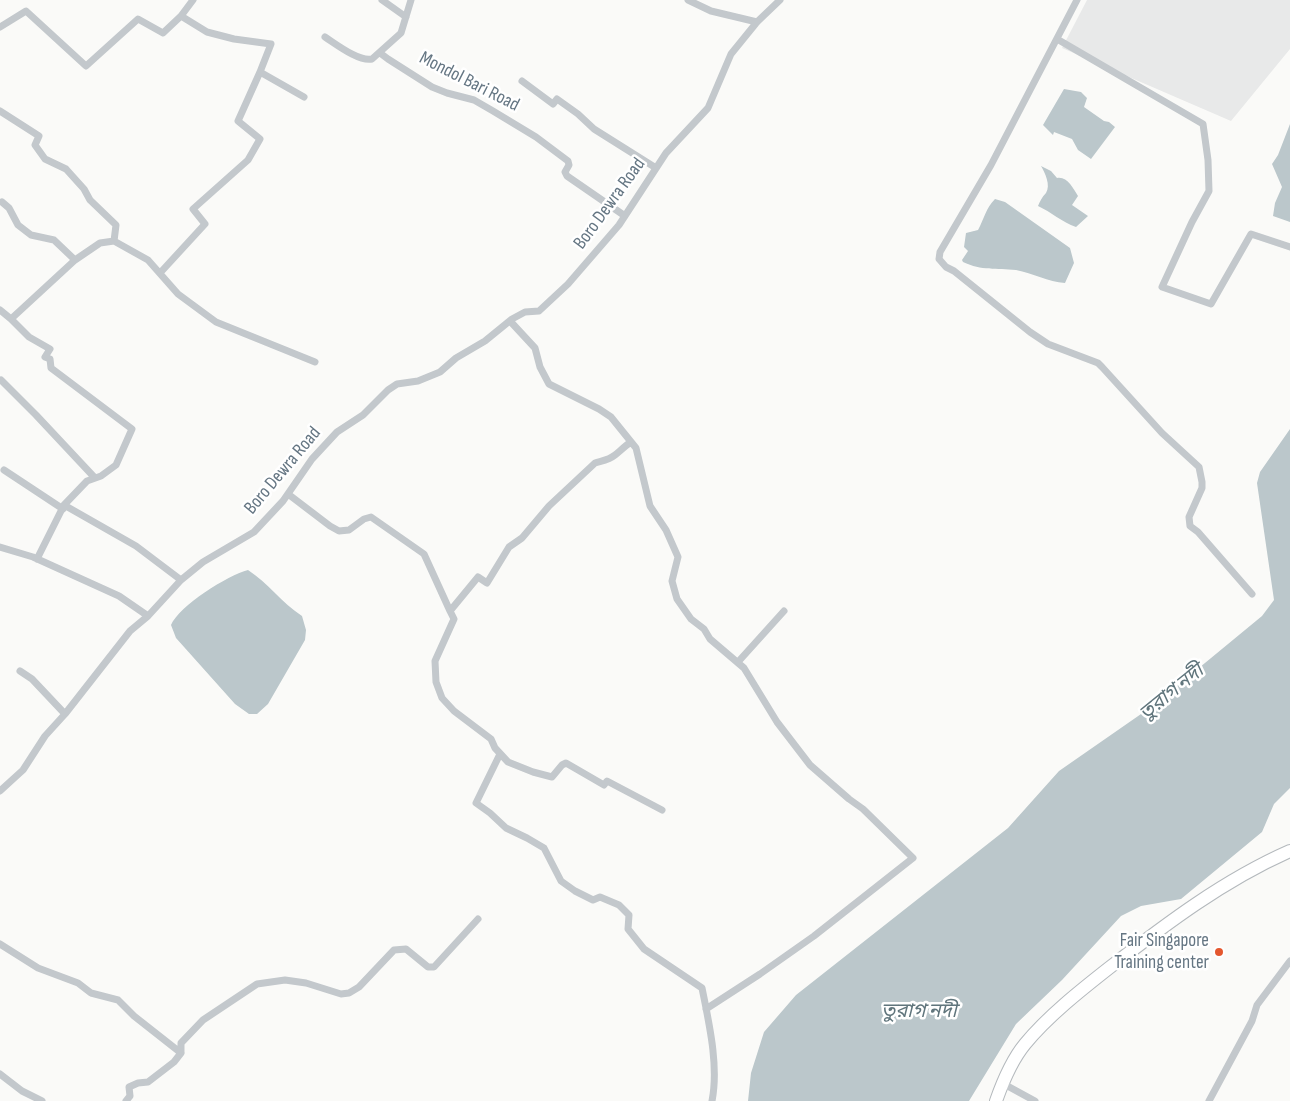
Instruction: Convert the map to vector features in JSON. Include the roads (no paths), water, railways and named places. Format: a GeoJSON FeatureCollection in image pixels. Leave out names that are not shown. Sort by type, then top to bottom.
{"type":"FeatureCollection","features":[{"type":"Feature","properties":{"kind":"highway"},"geometry":{"type":"LineString","coordinates":[[996,1101],[1011,1065],[1025,1044],[1043,1025],[1092,982],[1171,921],[1210,895],[1239,876],[1290,851]]}},
{"type":"Feature","properties":{"kind":"street"},"geometry":{"type":"LineString","coordinates":[[0,27],[26,11],[86,66],[138,19],[163,33],[181,16],[193,0]]}},
{"type":"Feature","properties":{"kind":"street"},"geometry":{"type":"LineString","coordinates":[[382,0],[406,17]]}},
{"type":"Feature","properties":{"kind":"street"},"geometry":{"type":"LineString","coordinates":[[325,37],[358,57],[367,60],[372,59],[401,33],[411,0]]}},
{"type":"Feature","properties":{"kind":"street"},"geometry":{"type":"LineString","coordinates":[[688,0],[711,11],[756,22]]}},
{"type":"Feature","properties":{"kind":"street","name":"Boro Dewra Road"},"geometry":{"type":"LineString","coordinates":[[0,790],[23,770],[45,736],[65,714],[130,631],[148,616],[181,580],[203,562],[254,532],[288,494],[312,459],[337,432],[364,415],[388,390],[398,384],[418,381],[440,372],[456,358],[486,341],[510,321],[525,312],[539,311],[553,299],[595,254],[625,216],[666,154],[708,108],[731,54],[756,22],[780,0]]}},
{"type":"Feature","properties":{"kind":"street"},"geometry":{"type":"LineString","coordinates":[[1077,0],[991,165],[938,259],[1030,332],[1048,344],[1098,363],[1162,433],[1199,467],[1202,488],[1189,517],[1190,526],[1198,532],[1252,594]]}},
{"type":"Feature","properties":{"kind":"street"},"geometry":{"type":"LineString","coordinates":[[160,273],[205,224],[193,209],[248,160],[260,139],[238,121],[271,44],[234,39],[206,32],[181,16]]}},
{"type":"Feature","properties":{"kind":"street"},"geometry":{"type":"LineString","coordinates":[[1057,39],[1203,124],[1209,191],[1192,222],[1162,287],[1210,304],[1251,234],[1290,247]]}},
{"type":"Feature","properties":{"kind":"street","name":"Mondol Bari Road"},"geometry":{"type":"LineString","coordinates":[[380,53],[432,87],[474,100],[536,137],[568,160],[569,165],[565,172],[567,176],[625,216]]}},
{"type":"Feature","properties":{"kind":"street"},"geometry":{"type":"LineString","coordinates":[[260,72],[304,97]]}},
{"type":"Feature","properties":{"kind":"street"},"geometry":{"type":"LineString","coordinates":[[522,81],[552,104],[556,99],[578,114],[594,129],[656,168]]}},
{"type":"Feature","properties":{"kind":"street"},"geometry":{"type":"LineString","coordinates":[[0,111],[39,136],[35,145],[45,159],[66,169],[84,189],[90,200],[116,226],[114,240]]}},
{"type":"Feature","properties":{"kind":"street"},"geometry":{"type":"LineString","coordinates":[[2,202],[9,208],[18,225],[31,235],[54,240],[75,260]]}},
{"type":"Feature","properties":{"kind":"street"},"geometry":{"type":"LineString","coordinates":[[11,319],[75,260],[100,243],[114,240],[148,260],[178,294],[216,322],[315,362]]}},
{"type":"Feature","properties":{"kind":"street"},"geometry":{"type":"LineString","coordinates":[[0,310],[29,337],[50,348],[45,357],[50,360],[51,368],[132,429],[116,465],[101,476],[87,481],[64,507],[37,559]]}},
{"type":"Feature","properties":{"kind":"street"},"geometry":{"type":"LineString","coordinates":[[510,321],[535,348],[540,366],[549,384],[611,417],[636,448],[650,506],[666,530],[678,557],[672,581],[677,599],[691,619],[704,629],[710,639],[738,662],[756,686],[777,722],[810,765],[849,800],[863,809],[913,858],[814,936],[706,1009]]}},
{"type":"Feature","properties":{"kind":"street"},"geometry":{"type":"LineString","coordinates":[[1,380],[94,478]]}},
{"type":"Feature","properties":{"kind":"street"},"geometry":{"type":"LineString","coordinates":[[450,611],[478,577],[487,583],[509,547],[522,538],[549,506],[595,463],[615,455],[631,442]]}},
{"type":"Feature","properties":{"kind":"street"},"geometry":{"type":"LineString","coordinates":[[4,470],[64,507],[136,546],[181,580]]}},
{"type":"Feature","properties":{"kind":"street"},"geometry":{"type":"LineString","coordinates":[[288,494],[339,531],[349,530],[364,519],[371,517],[424,554],[454,619],[435,660],[436,682],[442,698],[468,723],[491,739],[500,754],[513,764],[552,778],[562,765],[566,763],[604,785],[606,781],[662,810]]}},
{"type":"Feature","properties":{"kind":"street"},"geometry":{"type":"LineString","coordinates":[[0,547],[37,559],[120,596],[148,616]]}},
{"type":"Feature","properties":{"kind":"street"},"geometry":{"type":"LineString","coordinates":[[738,662],[784,610]]}},
{"type":"Feature","properties":{"kind":"street"},"geometry":{"type":"LineString","coordinates":[[20,671],[32,679],[65,714]]}},
{"type":"Feature","properties":{"kind":"street"},"geometry":{"type":"LineString","coordinates":[[500,754],[479,794],[477,806],[490,813],[506,828],[544,848],[561,881],[569,888],[593,900],[600,897],[622,908],[629,915],[628,929],[644,949],[702,988],[711,1032],[714,1090],[712,1101]]}},
{"type":"Feature","properties":{"kind":"street"},"geometry":{"type":"LineString","coordinates":[[126,1101],[130,1096],[129,1087],[138,1083],[148,1082],[174,1062],[181,1053],[181,1043],[203,1020],[256,984],[285,980],[306,983],[341,994],[349,993],[359,987],[394,950],[406,949],[428,967],[434,967],[478,919]]}},
{"type":"Feature","properties":{"kind":"street"},"geometry":{"type":"LineString","coordinates":[[0,944],[38,968],[78,983],[91,993],[118,1000],[134,1016],[181,1053]]}},
{"type":"Feature","properties":{"kind":"street"},"geometry":{"type":"LineString","coordinates":[[1209,1101],[1252,1021],[1257,1006],[1290,961]]}},
{"type":"Feature","properties":{"kind":"street"},"geometry":{"type":"LineString","coordinates":[[0,1074],[22,1091],[42,1101]]}},
{"type":"Feature","properties":{"kind":"street"},"geometry":{"type":"LineString","coordinates":[[1002,1083],[1035,1101]]}},
{"type":"Feature","properties":{"kind":"water"},"geometry":{"type":"Polygon","coordinates":[[[1064,89],[1081,92],[1087,98],[1084,107],[1115,127],[1091,159],[1078,150],[1072,139],[1054,132],[1053,135],[1043,125],[1064,89]]]}},
{"type":"Feature","properties":{"kind":"water"},"geometry":{"type":"Polygon","coordinates":[[[1290,124],[1290,222],[1273,216],[1275,203],[1282,187],[1272,164],[1278,155],[1290,124]]]}},
{"type":"Feature","properties":{"kind":"water"},"geometry":{"type":"Polygon","coordinates":[[[1041,166],[1051,171],[1057,178],[1067,181],[1078,196],[1072,205],[1088,216],[1076,227],[1038,206],[1048,186],[1041,166]]]}},
{"type":"Feature","properties":{"kind":"water"},"geometry":{"type":"Polygon","coordinates":[[[995,199],[1005,202],[1070,248],[1074,263],[1065,283],[1016,270],[983,268],[963,262],[962,260],[968,251],[964,247],[966,233],[978,230],[987,210],[995,199]]]}},
{"type":"Feature","properties":{"kind":"water","name":"তুরাগ নদী"},"geometry":{"type":"Polygon","coordinates":[[[1290,429],[1290,788],[1274,804],[1262,832],[1181,899],[1141,906],[1121,916],[1062,980],[1016,1024],[969,1101],[748,1101],[751,1073],[764,1032],[796,995],[1008,828],[1059,771],[1154,705],[1262,616],[1274,600],[1257,483],[1260,472],[1290,429]]]}},
{"type":"Feature","properties":{"kind":"water"},"geometry":{"type":"Polygon","coordinates":[[[248,570],[302,616],[306,630],[305,640],[268,704],[257,714],[249,714],[235,704],[176,638],[171,625],[184,609],[205,592],[229,578],[248,570]]]}},
{"type":"Feature","properties":{"kind":"place","name":"Fair Singapore Training center"},"geometry":{"type":"Point","coordinates":[1219,952]}}]}
